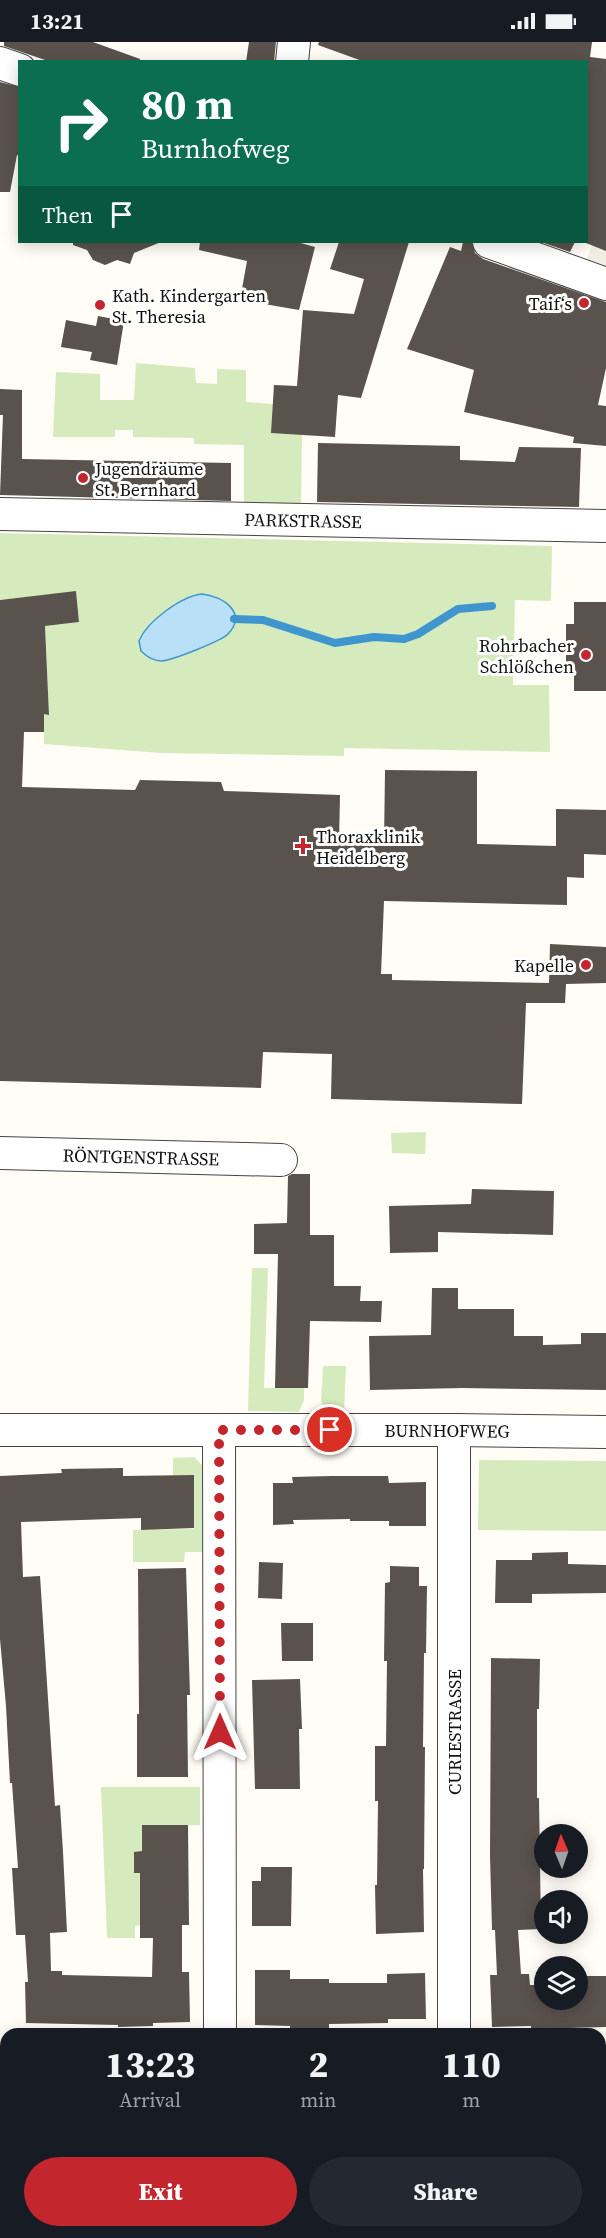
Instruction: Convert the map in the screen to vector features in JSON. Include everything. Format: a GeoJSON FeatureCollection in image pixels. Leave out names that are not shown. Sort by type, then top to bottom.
{"type":"FeatureCollection","features":[{"type":"Feature","properties":{"kind":"street"},"geometry":{"type":"LineString","coordinates":[[292,60],[294,42]]}},
{"type":"Feature","properties":{"kind":"street"},"geometry":{"type":"LineString","coordinates":[[0,63],[18,69]]}},
{"type":"Feature","properties":{"kind":"street"},"geometry":{"type":"LineString","coordinates":[[492,243],[606,284]]}},
{"type":"Feature","properties":{"kind":"street","name":"PARKSTRASSE"},"geometry":{"type":"LineString","coordinates":[[0,514],[606,526]]}},
{"type":"Feature","properties":{"kind":"street","name":"RÖNTGENSTRASSE"},"geometry":{"type":"LineString","coordinates":[[0,1153],[280,1160]]}},
{"type":"Feature","properties":{"kind":"street","name":"BURNHOFWEG"},"geometry":{"type":"LineString","coordinates":[[0,1430],[606,1432]]}},
{"type":"Feature","properties":{"kind":"street"},"geometry":{"type":"LineString","coordinates":[[219,1430],[220,2028]]}},
{"type":"Feature","properties":{"kind":"street","name":"CURIESTRASSE"},"geometry":{"type":"LineString","coordinates":[[454,1430],[454,2028]]}},
{"type":"Feature","properties":{"kind":"green space"},"geometry":{"type":"Polygon","coordinates":[[[136,363],[195,368],[196,383],[217,384],[217,369],[246,370],[246,402],[273,404],[302,435],[301,505],[244,505],[244,445],[194,444],[194,438],[133,437],[133,430],[115,430],[115,437],[53,437],[56,372],[100,374],[100,400],[134,400],[136,363]]]}},
{"type":"Feature","properties":{"kind":"green space"},"geometry":{"type":"Polygon","coordinates":[[[0,533],[552,546],[551,601],[515,600],[513,685],[549,685],[550,752],[344,748],[344,756],[161,753],[44,744],[44,714],[49,714],[45,626],[79,622],[76,592],[0,600],[0,533]]]}},
{"type":"Feature","properties":{"kind":"green space"},"geometry":{"type":"Polygon","coordinates":[[[426,1132],[425,1154],[392,1153],[391,1133],[426,1132]]]}},
{"type":"Feature","properties":{"kind":"green space"},"geometry":{"type":"Polygon","coordinates":[[[252,1268],[268,1268],[264,1388],[304,1388],[304,1400],[299,1412],[248,1411],[252,1268]]]}},
{"type":"Feature","properties":{"kind":"green space"},"geometry":{"type":"Polygon","coordinates":[[[323,1366],[346,1366],[344,1411],[325,1411],[321,1400],[323,1366]]]}},
{"type":"Feature","properties":{"kind":"green space"},"geometry":{"type":"Polygon","coordinates":[[[194,1457],[202,1465],[203,1552],[185,1552],[184,1562],[133,1562],[133,1530],[194,1529],[194,1475],[173,1475],[173,1458],[194,1457]]]}},
{"type":"Feature","properties":{"kind":"green space"},"geometry":{"type":"Polygon","coordinates":[[[479,1460],[606,1461],[606,1531],[478,1530],[479,1460]]]}},
{"type":"Feature","properties":{"kind":"green space"},"geometry":{"type":"Polygon","coordinates":[[[101,1787],[200,1787],[200,1825],[142,1826],[142,1851],[134,1852],[134,1873],[140,1873],[141,1925],[135,1926],[135,1938],[107,1938],[101,1787]]]}},
{"type":"Feature","properties":{"kind":"shaded area"},"geometry":{"type":"Polygon","coordinates":[[[606,209],[606,284],[581,274],[606,209]]]}},
{"type":"Feature","properties":{"kind":"water"},"geometry":{"type":"Polygon","coordinates":[[[202,594],[225,602],[234,613],[233,626],[228,634],[196,650],[162,661],[151,658],[141,651],[139,641],[157,618],[175,604],[202,594]]]}},
{"type":"Feature","properties":{"kind":"building"},"geometry":{"type":"Polygon","coordinates":[[[4,42],[93,42],[140,60],[45,60],[4,46],[4,42]]]}},
{"type":"Feature","properties":{"kind":"building"},"geometry":{"type":"Polygon","coordinates":[[[249,42],[276,42],[274,60],[246,60],[249,42]]]}},
{"type":"Feature","properties":{"kind":"building"},"geometry":{"type":"Polygon","coordinates":[[[319,42],[592,42],[590,57],[606,59],[606,251],[586,243],[588,243],[588,60],[359,60],[318,45],[319,42]]]}},
{"type":"Feature","properties":{"kind":"building"},"geometry":{"type":"Polygon","coordinates":[[[0,82],[18,86],[18,155],[10,192],[0,192],[0,82]]]}},
{"type":"Feature","properties":{"kind":"building"},"geometry":{"type":"Polygon","coordinates":[[[73,243],[159,243],[134,253],[130,264],[117,260],[105,265],[93,260],[87,250],[73,243]]]}},
{"type":"Feature","properties":{"kind":"building"},"geometry":{"type":"Polygon","coordinates":[[[200,243],[301,243],[315,247],[299,310],[240,300],[247,261],[199,250],[200,243]]]}},
{"type":"Feature","properties":{"kind":"building"},"geometry":{"type":"Polygon","coordinates":[[[339,243],[409,243],[361,398],[338,395],[335,437],[271,433],[274,385],[297,386],[303,310],[354,314],[364,279],[330,269],[339,243]]]}},
{"type":"Feature","properties":{"kind":"building"},"geometry":{"type":"Polygon","coordinates":[[[463,243],[472,243],[475,253],[483,259],[606,302],[606,368],[598,405],[606,406],[606,446],[573,443],[574,437],[464,412],[474,370],[407,349],[450,247],[461,251],[463,243]]]}},
{"type":"Feature","properties":{"kind":"building"},"geometry":{"type":"Polygon","coordinates":[[[544,243],[574,243],[570,252],[544,243]]]}},
{"type":"Feature","properties":{"kind":"building"},"geometry":{"type":"Polygon","coordinates":[[[98,316],[124,321],[117,365],[90,360],[92,352],[61,347],[66,320],[96,326],[98,316]]]}},
{"type":"Feature","properties":{"kind":"building"},"geometry":{"type":"Polygon","coordinates":[[[0,389],[22,390],[22,459],[231,463],[231,501],[0,495],[3,415],[0,415],[0,389]]]}},
{"type":"Feature","properties":{"kind":"building"},"geometry":{"type":"Polygon","coordinates":[[[318,443],[460,446],[460,460],[515,462],[519,447],[581,448],[579,507],[317,502],[318,443]]]}},
{"type":"Feature","properties":{"kind":"building"},"geometry":{"type":"Polygon","coordinates":[[[76,591],[79,622],[45,626],[49,715],[44,714],[44,732],[24,732],[22,787],[135,790],[140,780],[221,782],[224,791],[340,795],[339,843],[384,844],[385,770],[477,771],[477,844],[556,846],[556,809],[606,810],[606,855],[584,854],[584,878],[567,877],[567,905],[384,901],[381,974],[392,974],[392,980],[549,983],[550,944],[606,947],[606,983],[566,984],[565,1003],[526,1003],[522,1104],[331,1099],[332,1054],[263,1052],[261,1088],[0,1081],[0,600],[76,591]]]}},
{"type":"Feature","properties":{"kind":"building","name":"Rohrbacher Schlößchen"},"geometry":{"type":"Polygon","coordinates":[[[574,602],[606,602],[606,691],[574,691],[574,666],[566,666],[566,624],[574,624],[574,602]]]}},
{"type":"Feature","properties":{"kind":"building"},"geometry":{"type":"Polygon","coordinates":[[[310,1174],[310,1235],[334,1235],[334,1286],[361,1286],[360,1301],[382,1301],[381,1322],[310,1321],[308,1388],[275,1388],[278,1254],[254,1254],[254,1224],[287,1223],[288,1176],[310,1174]]]}},
{"type":"Feature","properties":{"kind":"building"},"geometry":{"type":"Polygon","coordinates":[[[472,1189],[554,1191],[553,1235],[438,1232],[438,1252],[390,1253],[389,1206],[471,1204],[472,1189]]]}},
{"type":"Feature","properties":{"kind":"building"},"geometry":{"type":"Polygon","coordinates":[[[432,1288],[458,1288],[458,1309],[514,1309],[514,1336],[543,1336],[543,1345],[581,1344],[581,1333],[606,1333],[606,1390],[462,1388],[370,1390],[369,1336],[431,1335],[432,1288]]]}},
{"type":"Feature","properties":{"kind":"building"},"geometry":{"type":"Polygon","coordinates":[[[123,1468],[123,1476],[194,1475],[194,1528],[141,1530],[141,1518],[21,1522],[23,1577],[40,1576],[55,1806],[60,1805],[67,1932],[50,1933],[51,1971],[62,1971],[62,1975],[152,1977],[153,1938],[140,1938],[140,1873],[134,1873],[134,1852],[142,1851],[142,1825],[188,1825],[189,1925],[182,1925],[182,1972],[189,1972],[190,2022],[118,2027],[118,2025],[26,2023],[25,1982],[28,1982],[25,1935],[16,1935],[12,1868],[18,1868],[0,1639],[0,1476],[62,1473],[61,1469],[123,1468]]]}},
{"type":"Feature","properties":{"kind":"building"},"geometry":{"type":"Polygon","coordinates":[[[388,1476],[389,1483],[426,1482],[426,1526],[389,1526],[389,1521],[350,1521],[350,1519],[293,1520],[294,1524],[273,1525],[273,1483],[293,1483],[292,1477],[388,1476]]]}},
{"type":"Feature","properties":{"kind":"building"},"geometry":{"type":"Polygon","coordinates":[[[568,1552],[568,1564],[606,1565],[606,1593],[532,1594],[532,1603],[495,1603],[496,1560],[532,1560],[532,1553],[568,1552]]]}},
{"type":"Feature","properties":{"kind":"building"},"geometry":{"type":"Polygon","coordinates":[[[259,1562],[283,1563],[282,1599],[258,1598],[259,1562]]]}},
{"type":"Feature","properties":{"kind":"building"},"geometry":{"type":"Polygon","coordinates":[[[390,1566],[419,1567],[419,1586],[427,1586],[423,1747],[425,1747],[424,1932],[376,1934],[378,1801],[375,1801],[375,1746],[386,1746],[385,1583],[390,1582],[390,1566]]]}},
{"type":"Feature","properties":{"kind":"building"},"geometry":{"type":"Polygon","coordinates":[[[186,1568],[190,1695],[187,1695],[188,1777],[137,1777],[138,1569],[186,1568]]]}},
{"type":"Feature","properties":{"kind":"building"},"geometry":{"type":"Polygon","coordinates":[[[281,1623],[313,1623],[313,1661],[282,1661],[281,1623]]]}},
{"type":"Feature","properties":{"kind":"building"},"geometry":{"type":"Polygon","coordinates":[[[491,1658],[540,1659],[539,1709],[537,1709],[537,1798],[539,1798],[539,1824],[534,1824],[534,1878],[540,1878],[540,1890],[534,1890],[534,1929],[518,1930],[521,1974],[529,1974],[530,1985],[534,1985],[534,2010],[588,2010],[588,1976],[606,1976],[606,2027],[492,2027],[490,1975],[497,1975],[495,1930],[492,1930],[491,1658]]]}},
{"type":"Feature","properties":{"kind":"building"},"geometry":{"type":"Polygon","coordinates":[[[300,1679],[302,1729],[299,1729],[300,1789],[255,1789],[252,1680],[300,1679]]]}},
{"type":"Feature","properties":{"kind":"building"},"geometry":{"type":"Polygon","coordinates":[[[261,1867],[292,1867],[291,1926],[252,1926],[252,1881],[261,1881],[261,1867]]]}},
{"type":"Feature","properties":{"kind":"building"},"geometry":{"type":"Polygon","coordinates":[[[255,1970],[290,1970],[290,1979],[329,1979],[329,1983],[387,1983],[387,1974],[425,1973],[426,2019],[388,2019],[388,2023],[329,2024],[329,2028],[255,2025],[255,1970]]]}},
{"type":"Feature","properties":{"kind":"waterway"},"geometry":{"type":"LineString","coordinates":[[234,619],[263,620],[335,643],[374,637],[404,639],[418,634],[458,609],[492,606]]}},
{"type":"Feature","properties":{"kind":"place","name":"Taif‘s"},"geometry":{"type":"Point","coordinates":[584,303]}},
{"type":"Feature","properties":{"kind":"place","name":"Kath. Kindergarten St. Theresia"},"geometry":{"type":"Point","coordinates":[100,305]}},
{"type":"Feature","properties":{"kind":"place","name":"Jugendräume St. Bernhard"},"geometry":{"type":"Point","coordinates":[83,478]}},
{"type":"Feature","properties":{"kind":"place","name":"Rohrbacher Schlößchen"},"geometry":{"type":"Point","coordinates":[586,655]}},
{"type":"Feature","properties":{"kind":"place","name":"Thoraxklinik Heidelberg"},"geometry":{"type":"Point","coordinates":[303,846]}},
{"type":"Feature","properties":{"kind":"place","name":"Kapelle"},"geometry":{"type":"Point","coordinates":[586,965]}},
{"type":"Feature","properties":{"kind":"route"},"geometry":{"type":"LineString","coordinates":[[220,1732],[219,1430],[330,1430]]}}]}
